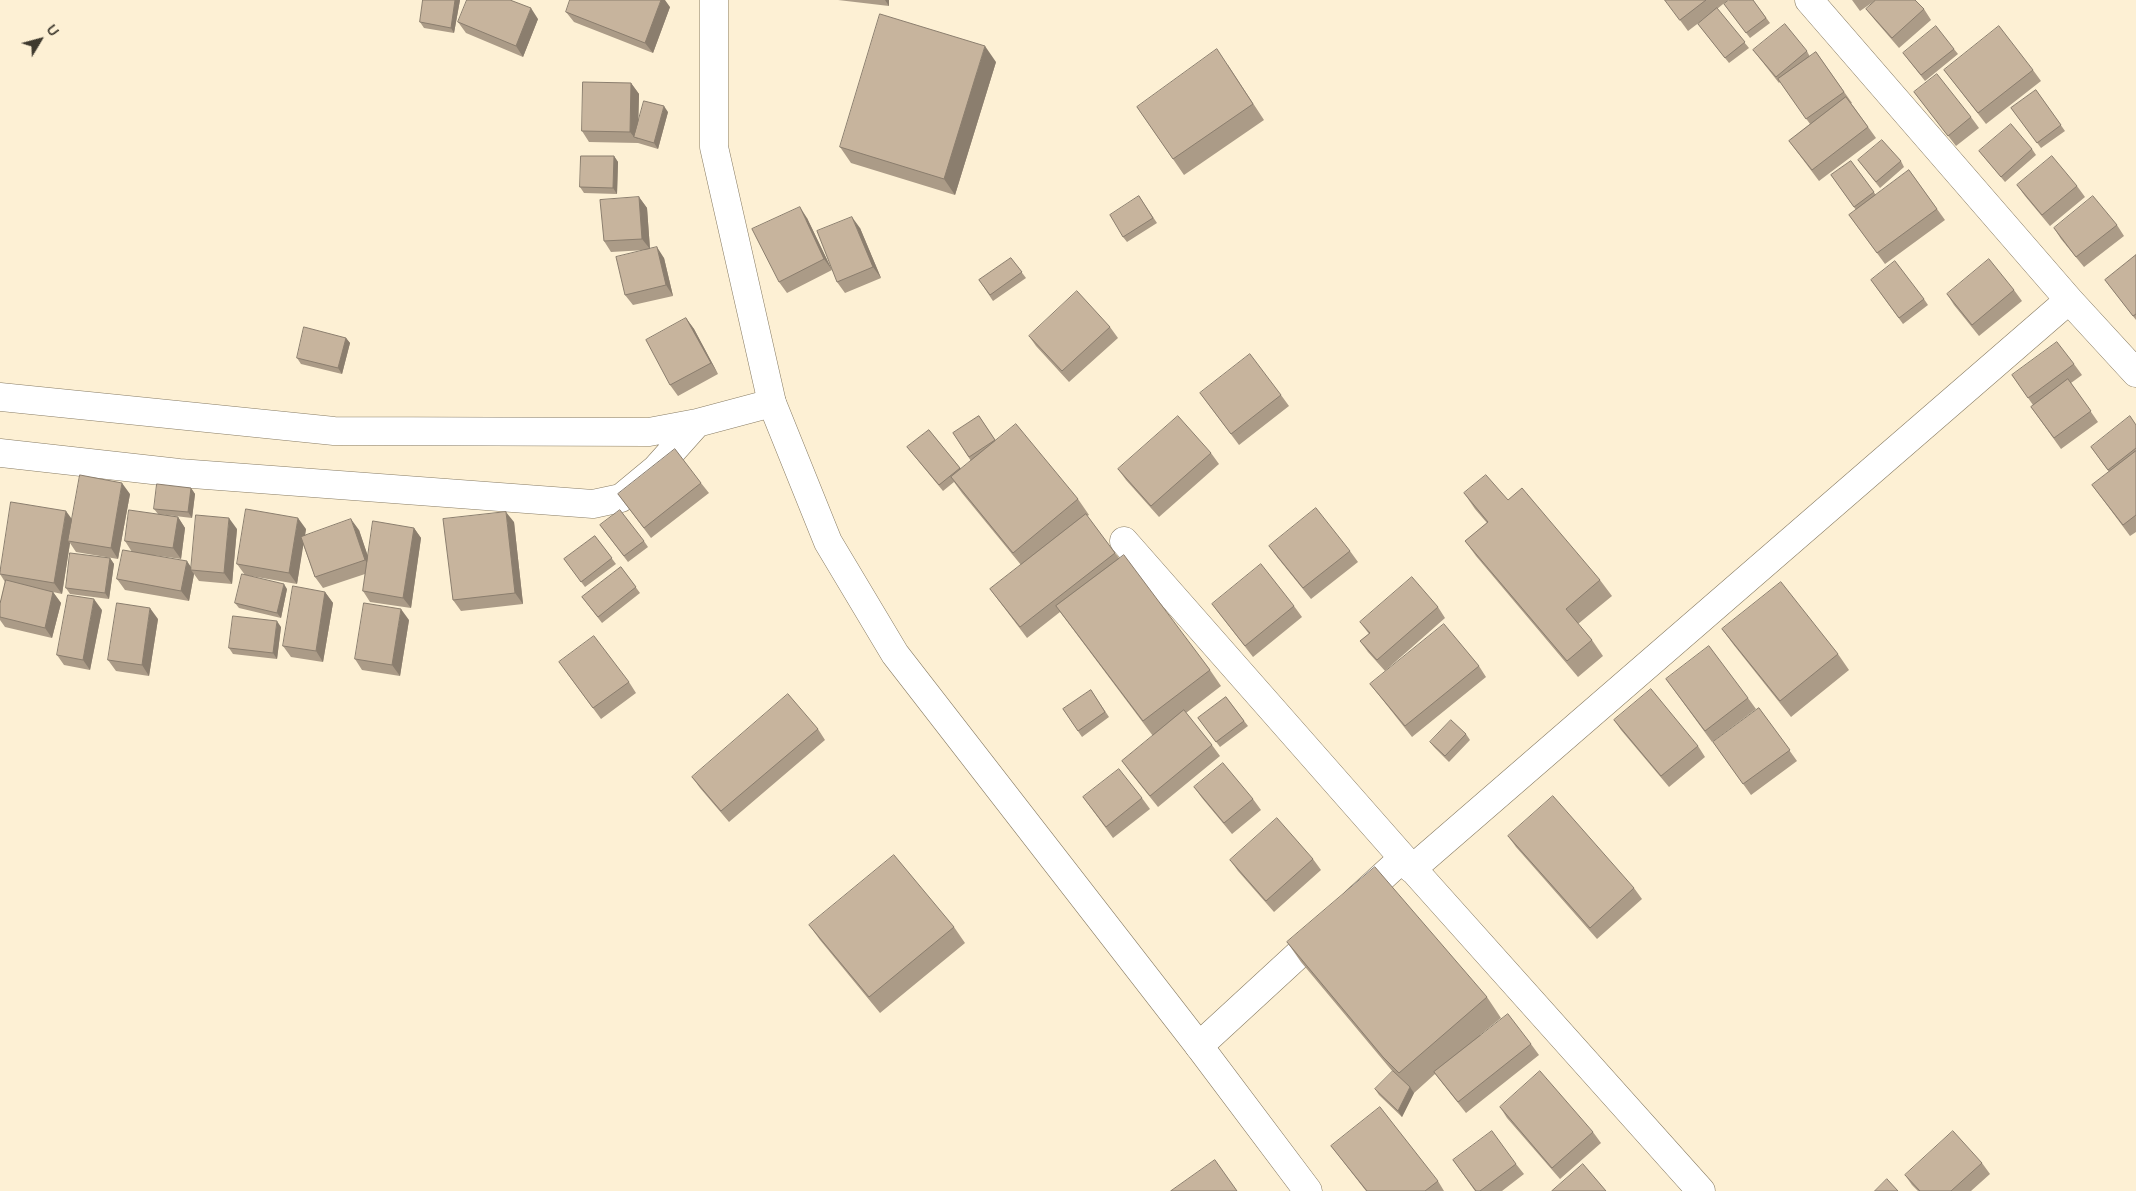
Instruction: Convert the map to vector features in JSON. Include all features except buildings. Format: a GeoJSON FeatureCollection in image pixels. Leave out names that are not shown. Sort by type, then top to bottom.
{"type":"FeatureCollection","features":[{"type":"Feature","properties":{"kind":"street"},"geometry":{"type":"LineString","coordinates":[[714,0],[714,147],[772,403],[828,542],[895,654],[1199,1046],[1308,1191]]}},
{"type":"Feature","properties":{"kind":"street"},"geometry":{"type":"LineString","coordinates":[[1809,0],[2069,300],[2136,373]]}},
{"type":"Feature","properties":{"kind":"street"},"geometry":{"type":"LineString","coordinates":[[1199,1046],[1408,863],[2069,300]]}},
{"type":"Feature","properties":{"kind":"street"},"geometry":{"type":"LineString","coordinates":[[0,397],[334,431],[649,432],[697,423],[772,403]]}},
{"type":"Feature","properties":{"kind":"street"},"geometry":{"type":"LineString","coordinates":[[0,453],[189,474],[593,504],[621,498],[656,469],[697,423]]}},
{"type":"Feature","properties":{"kind":"street"},"geometry":{"type":"LineString","coordinates":[[1124,541],[1701,1191]]}}]}
